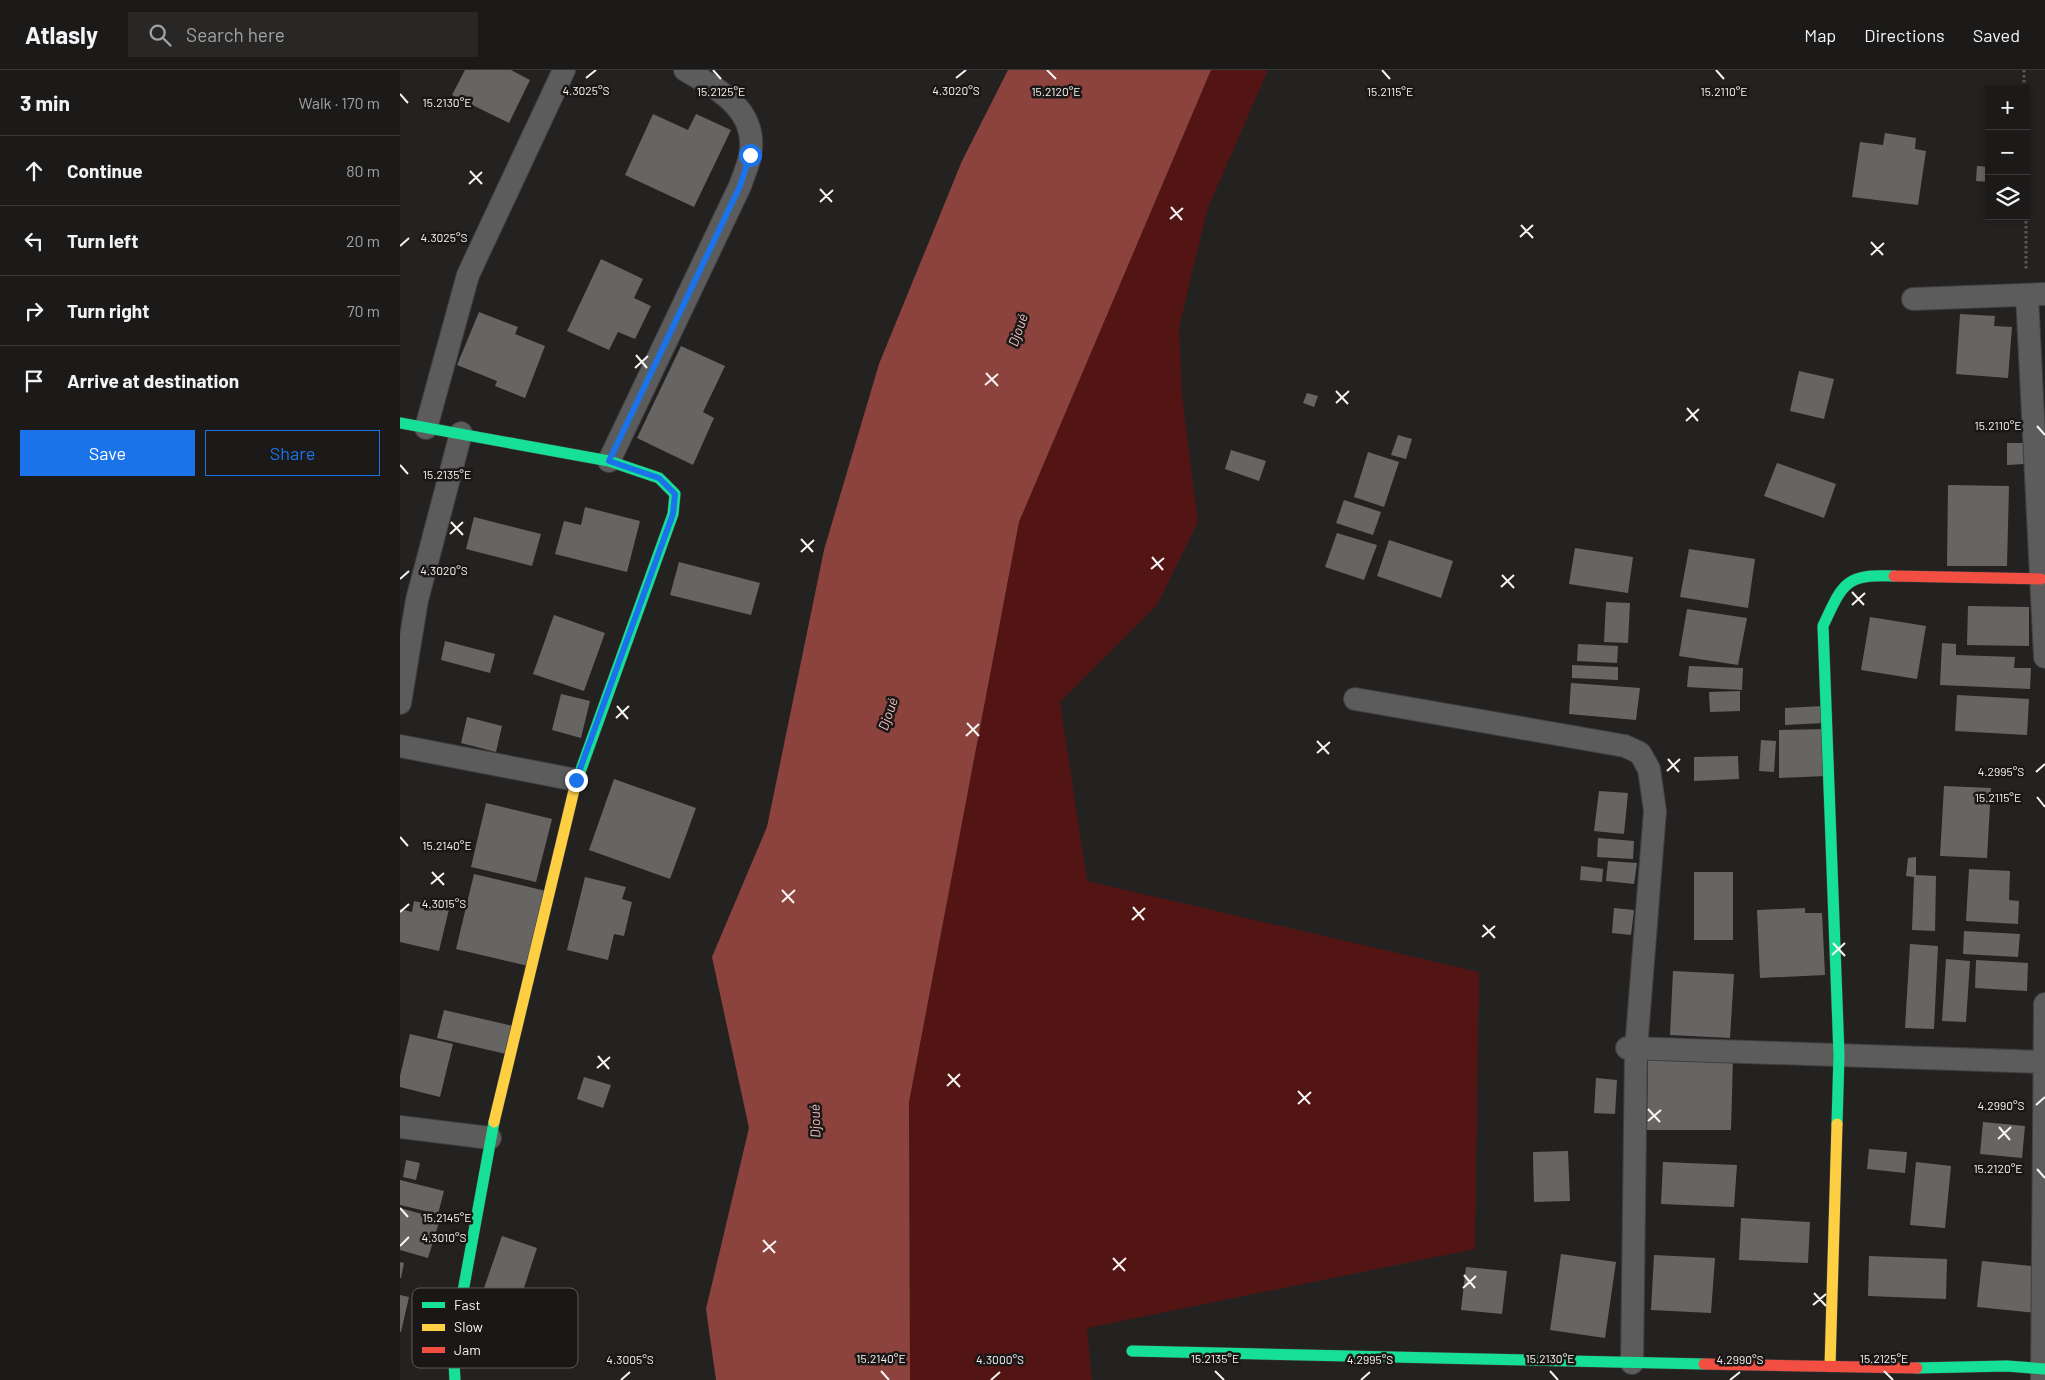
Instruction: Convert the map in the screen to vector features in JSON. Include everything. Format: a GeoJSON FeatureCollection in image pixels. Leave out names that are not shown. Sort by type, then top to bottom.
{"type":"FeatureCollection","features":[{"type":"Feature","properties":{"kind":"street"},"geometry":{"type":"LineString","coordinates":[[426,428],[468,274],[564,70]]}},
{"type":"Feature","properties":{"kind":"street"},"geometry":{"type":"LineString","coordinates":[[609,461],[740,186],[750,155],[749,126],[735,102],[712,85],[685,70]]}},
{"type":"Feature","properties":{"kind":"street"},"geometry":{"type":"LineString","coordinates":[[1913,299],[2036,294],[2041,579],[2045,657]]}},
{"type":"Feature","properties":{"kind":"street"},"geometry":{"type":"LineString","coordinates":[[400,424],[461,433],[609,461],[659,478],[675,494],[673,514],[576,780],[490,1138],[464,1288]]}},
{"type":"Feature","properties":{"kind":"street"},"geometry":{"type":"LineString","coordinates":[[400,703],[417,600],[461,433]]}},
{"type":"Feature","properties":{"kind":"street"},"geometry":{"type":"LineString","coordinates":[[1830,1366],[1839,1055],[1823,626],[1834,602],[1848,582],[1867,575],[2041,579]]}},
{"type":"Feature","properties":{"kind":"street"},"geometry":{"type":"LineString","coordinates":[[1355,699],[1625,746],[1640,753],[1649,769],[1655,811],[1632,1049],[1632,1363]]}},
{"type":"Feature","properties":{"kind":"street"},"geometry":{"type":"LineString","coordinates":[[400,746],[576,780]]}},
{"type":"Feature","properties":{"kind":"street"},"geometry":{"type":"LineString","coordinates":[[1132,1351],[1830,1366],[1937,1374],[2007,1366],[2043,1373],[2045,1004]]}},
{"type":"Feature","properties":{"kind":"street"},"geometry":{"type":"LineString","coordinates":[[1632,1049],[2044,1062]]}},
{"type":"Feature","properties":{"kind":"street"},"geometry":{"type":"LineString","coordinates":[[400,1127],[490,1138]]}},
{"type":"Feature","properties":{"kind":"path"},"geometry":{"type":"LineString","coordinates":[[2024,70],[2024,85]]}},
{"type":"Feature","properties":{"kind":"path"},"geometry":{"type":"LineString","coordinates":[[2027,220],[2036,294]]}},
{"type":"Feature","properties":{"kind":"shaded area"},"geometry":{"type":"Polygon","coordinates":[[[1211,70],[1268,70],[1207,210],[1179,328],[1182,397],[1198,522],[1157,605],[1060,702],[1087,881],[1479,972],[1475,1249],[1087,1328],[1092,1380],[910,1380],[909,1102],[1019,522],[1211,70]]]}},
{"type":"Feature","properties":{"kind":"water","name":"Djoué"},"geometry":{"type":"Polygon","coordinates":[[[1008,70],[1211,70],[1019,522],[909,1102],[910,1380],[716,1380],[706,1309],[749,1128],[712,957],[767,827],[824,550],[879,364],[962,161],[1008,70]]]}},
{"type":"Feature","properties":{"kind":"building"},"geometry":{"type":"Polygon","coordinates":[[[465,70],[511,70],[530,80],[509,123],[452,95],[465,70]]]}},
{"type":"Feature","properties":{"kind":"building"},"geometry":{"type":"Polygon","coordinates":[[[653,114],[688,130],[696,114],[731,130],[694,207],[625,175],[653,114]]]}},
{"type":"Feature","properties":{"kind":"building"},"geometry":{"type":"Polygon","coordinates":[[[1885,133],[1916,138],[1915,149],[1926,151],[1918,205],[1852,197],[1860,142],[1883,145],[1885,133]]]}},
{"type":"Feature","properties":{"kind":"building"},"geometry":{"type":"Polygon","coordinates":[[[1977,166],[1985,167],[1985,182],[1976,181],[1977,166]]]}},
{"type":"Feature","properties":{"kind":"building"},"geometry":{"type":"Polygon","coordinates":[[[601,259],[643,279],[634,298],[651,306],[635,339],[618,332],[609,350],[567,331],[601,259]]]}},
{"type":"Feature","properties":{"kind":"building"},"geometry":{"type":"Polygon","coordinates":[[[479,312],[518,327],[515,334],[545,346],[525,398],[495,386],[497,381],[457,365],[479,312]]]}},
{"type":"Feature","properties":{"kind":"building"},"geometry":{"type":"Polygon","coordinates":[[[1960,314],[1995,316],[1994,326],[2012,327],[2008,378],[1956,374],[1960,314]]]}},
{"type":"Feature","properties":{"kind":"building"},"geometry":{"type":"Polygon","coordinates":[[[681,346],[725,366],[703,412],[714,418],[693,465],[637,438],[681,346]]]}},
{"type":"Feature","properties":{"kind":"building"},"geometry":{"type":"Polygon","coordinates":[[[1799,371],[1834,379],[1824,419],[1790,411],[1799,371]]]}},
{"type":"Feature","properties":{"kind":"building"},"geometry":{"type":"Polygon","coordinates":[[[1307,393],[1318,396],[1314,407],[1303,403],[1307,393]]]}},
{"type":"Feature","properties":{"kind":"building"},"geometry":{"type":"Polygon","coordinates":[[[1398,435],[1412,439],[1406,459],[1391,455],[1398,435]]]}},
{"type":"Feature","properties":{"kind":"building"},"geometry":{"type":"Polygon","coordinates":[[[2007,443],[2024,443],[2024,464],[2007,465],[2007,443]]]}},
{"type":"Feature","properties":{"kind":"building"},"geometry":{"type":"Polygon","coordinates":[[[1231,450],[1266,461],[1259,481],[1225,469],[1231,450]]]}},
{"type":"Feature","properties":{"kind":"building"},"geometry":{"type":"Polygon","coordinates":[[[1368,452],[1399,462],[1384,507],[1354,497],[1368,452]]]}},
{"type":"Feature","properties":{"kind":"building"},"geometry":{"type":"Polygon","coordinates":[[[1777,463],[1836,484],[1824,518],[1764,496],[1777,463]]]}},
{"type":"Feature","properties":{"kind":"building"},"geometry":{"type":"Polygon","coordinates":[[[1948,485],[2009,486],[2007,566],[1947,566],[1948,485]]]}},
{"type":"Feature","properties":{"kind":"building"},"geometry":{"type":"Polygon","coordinates":[[[1344,500],[1381,512],[1373,535],[1336,523],[1344,500]]]}},
{"type":"Feature","properties":{"kind":"building"},"geometry":{"type":"Polygon","coordinates":[[[585,507],[640,521],[627,572],[555,554],[564,521],[581,525],[585,507]]]}},
{"type":"Feature","properties":{"kind":"building"},"geometry":{"type":"Polygon","coordinates":[[[474,517],[541,534],[532,566],[466,549],[474,517]]]}},
{"type":"Feature","properties":{"kind":"building"},"geometry":{"type":"Polygon","coordinates":[[[1337,533],[1377,545],[1364,580],[1325,567],[1337,533]]]}},
{"type":"Feature","properties":{"kind":"building"},"geometry":{"type":"Polygon","coordinates":[[[1389,540],[1453,561],[1441,598],[1377,576],[1389,540]]]}},
{"type":"Feature","properties":{"kind":"building"},"geometry":{"type":"Polygon","coordinates":[[[1575,548],[1633,557],[1628,593],[1569,584],[1575,548]]]}},
{"type":"Feature","properties":{"kind":"building"},"geometry":{"type":"Polygon","coordinates":[[[1689,549],[1755,559],[1748,608],[1680,597],[1689,549]]]}},
{"type":"Feature","properties":{"kind":"building"},"geometry":{"type":"Polygon","coordinates":[[[679,562],[760,583],[751,615],[670,595],[679,562]]]}},
{"type":"Feature","properties":{"kind":"building"},"geometry":{"type":"Polygon","coordinates":[[[1606,602],[1630,603],[1628,643],[1604,642],[1606,602]]]}},
{"type":"Feature","properties":{"kind":"building"},"geometry":{"type":"Polygon","coordinates":[[[1968,606],[2029,607],[2029,646],[1967,645],[1968,606]]]}},
{"type":"Feature","properties":{"kind":"building"},"geometry":{"type":"Polygon","coordinates":[[[1687,609],[1747,618],[1738,665],[1679,656],[1687,609]]]}},
{"type":"Feature","properties":{"kind":"building"},"geometry":{"type":"Polygon","coordinates":[[[554,615],[605,633],[584,691],[533,674],[554,615]]]}},
{"type":"Feature","properties":{"kind":"building"},"geometry":{"type":"Polygon","coordinates":[[[1870,617],[1926,626],[1917,679],[1861,670],[1870,617]]]}},
{"type":"Feature","properties":{"kind":"building"},"geometry":{"type":"Polygon","coordinates":[[[445,641],[495,654],[490,673],[441,660],[445,641]]]}},
{"type":"Feature","properties":{"kind":"building"},"geometry":{"type":"Polygon","coordinates":[[[1942,643],[1956,644],[1956,655],[2015,657],[2014,668],[2031,668],[2030,689],[1940,685],[1942,643]]]}},
{"type":"Feature","properties":{"kind":"building"},"geometry":{"type":"Polygon","coordinates":[[[1578,644],[1618,646],[1617,663],[1577,661],[1578,644]]]}},
{"type":"Feature","properties":{"kind":"building"},"geometry":{"type":"Polygon","coordinates":[[[1572,665],[1618,667],[1618,680],[1572,678],[1572,665]]]}},
{"type":"Feature","properties":{"kind":"building"},"geometry":{"type":"Polygon","coordinates":[[[1689,666],[1743,668],[1742,690],[1687,687],[1689,666]]]}},
{"type":"Feature","properties":{"kind":"building"},"geometry":{"type":"Polygon","coordinates":[[[1571,683],[1640,688],[1636,720],[1569,714],[1571,683]]]}},
{"type":"Feature","properties":{"kind":"building"},"geometry":{"type":"Polygon","coordinates":[[[1740,691],[1740,711],[1710,712],[1709,692],[1740,691]]]}},
{"type":"Feature","properties":{"kind":"building"},"geometry":{"type":"Polygon","coordinates":[[[561,694],[590,701],[581,738],[552,730],[561,694]]]}},
{"type":"Feature","properties":{"kind":"building"},"geometry":{"type":"Polygon","coordinates":[[[1957,695],[2029,699],[2027,735],[1955,731],[1957,695]]]}},
{"type":"Feature","properties":{"kind":"building"},"geometry":{"type":"Polygon","coordinates":[[[1823,706],[1824,723],[1785,725],[1785,708],[1823,706]]]}},
{"type":"Feature","properties":{"kind":"building"},"geometry":{"type":"Polygon","coordinates":[[[467,717],[502,726],[496,752],[461,743],[467,717]]]}},
{"type":"Feature","properties":{"kind":"building"},"geometry":{"type":"Polygon","coordinates":[[[1825,729],[1826,776],[1779,778],[1779,730],[1825,729]]]}},
{"type":"Feature","properties":{"kind":"building"},"geometry":{"type":"Polygon","coordinates":[[[1761,740],[1776,741],[1774,772],[1759,771],[1761,740]]]}},
{"type":"Feature","properties":{"kind":"building"},"geometry":{"type":"Polygon","coordinates":[[[1738,756],[1739,779],[1694,781],[1694,757],[1738,756]]]}},
{"type":"Feature","properties":{"kind":"building"},"geometry":{"type":"Polygon","coordinates":[[[614,779],[696,808],[670,879],[589,850],[614,779]]]}},
{"type":"Feature","properties":{"kind":"building"},"geometry":{"type":"Polygon","coordinates":[[[1944,786],[1991,788],[1987,858],[1940,856],[1944,786]]]}},
{"type":"Feature","properties":{"kind":"building"},"geometry":{"type":"Polygon","coordinates":[[[1599,791],[1628,793],[1624,834],[1594,831],[1599,791]]]}},
{"type":"Feature","properties":{"kind":"building"},"geometry":{"type":"Polygon","coordinates":[[[486,803],[552,819],[536,882],[471,867],[486,803]]]}},
{"type":"Feature","properties":{"kind":"building"},"geometry":{"type":"Polygon","coordinates":[[[1598,838],[1634,841],[1633,859],[1597,857],[1598,838]]]}},
{"type":"Feature","properties":{"kind":"building"},"geometry":{"type":"Polygon","coordinates":[[[1916,857],[1916,875],[1936,876],[1935,931],[1912,930],[1914,877],[1906,876],[1908,858],[1916,857]]]}},
{"type":"Feature","properties":{"kind":"building"},"geometry":{"type":"Polygon","coordinates":[[[1608,861],[1637,863],[1634,884],[1606,881],[1608,861]]]}},
{"type":"Feature","properties":{"kind":"building"},"geometry":{"type":"Polygon","coordinates":[[[1581,866],[1603,869],[1602,882],[1580,880],[1581,866]]]}},
{"type":"Feature","properties":{"kind":"building"},"geometry":{"type":"Polygon","coordinates":[[[1969,869],[2010,871],[2009,900],[2019,901],[2018,924],[1966,921],[1969,869]]]}},
{"type":"Feature","properties":{"kind":"building"},"geometry":{"type":"Polygon","coordinates":[[[1694,872],[1733,872],[1733,940],[1694,940],[1694,872]]]}},
{"type":"Feature","properties":{"kind":"building"},"geometry":{"type":"Polygon","coordinates":[[[474,874],[546,891],[528,966],[456,949],[474,874]]]}},
{"type":"Feature","properties":{"kind":"building"},"geometry":{"type":"Polygon","coordinates":[[[585,877],[626,887],[622,899],[632,902],[624,936],[614,934],[608,960],[567,950],[585,877]]]}},
{"type":"Feature","properties":{"kind":"building"},"geometry":{"type":"Polygon","coordinates":[[[414,901],[449,909],[439,951],[400,942],[400,909],[412,912],[414,901]]]}},
{"type":"Feature","properties":{"kind":"building"},"geometry":{"type":"Polygon","coordinates":[[[1614,908],[1634,910],[1631,935],[1612,933],[1614,908]]]}},
{"type":"Feature","properties":{"kind":"building"},"geometry":{"type":"Polygon","coordinates":[[[1805,908],[1805,913],[1822,913],[1825,975],[1760,978],[1757,910],[1805,908]]]}},
{"type":"Feature","properties":{"kind":"building"},"geometry":{"type":"Polygon","coordinates":[[[1964,931],[2020,934],[2018,957],[1963,954],[1964,931]]]}},
{"type":"Feature","properties":{"kind":"building"},"geometry":{"type":"Polygon","coordinates":[[[1910,944],[1938,946],[1934,1029],[1905,1028],[1910,944]]]}},
{"type":"Feature","properties":{"kind":"building"},"geometry":{"type":"Polygon","coordinates":[[[1946,959],[1970,961],[1966,1022],[1942,1021],[1946,959]]]}},
{"type":"Feature","properties":{"kind":"building"},"geometry":{"type":"Polygon","coordinates":[[[1976,960],[2028,963],[2027,991],[1975,988],[1976,960]]]}},
{"type":"Feature","properties":{"kind":"building"},"geometry":{"type":"Polygon","coordinates":[[[1673,971],[1734,974],[1730,1038],[1670,1035],[1673,971]]]}},
{"type":"Feature","properties":{"kind":"building"},"geometry":{"type":"Polygon","coordinates":[[[444,1010],[513,1026],[506,1054],[437,1038],[444,1010]]]}},
{"type":"Feature","properties":{"kind":"building"},"geometry":{"type":"Polygon","coordinates":[[[410,1034],[453,1044],[440,1097],[400,1087],[400,1076],[410,1034]]]}},
{"type":"Feature","properties":{"kind":"building"},"geometry":{"type":"Polygon","coordinates":[[[1648,1058],[1733,1058],[1731,1130],[1647,1130],[1648,1058]]]}},
{"type":"Feature","properties":{"kind":"building"},"geometry":{"type":"Polygon","coordinates":[[[584,1077],[611,1085],[603,1108],[577,1099],[584,1077]]]}},
{"type":"Feature","properties":{"kind":"building"},"geometry":{"type":"Polygon","coordinates":[[[1596,1078],[1617,1080],[1615,1114],[1594,1113],[1596,1078]]]}},
{"type":"Feature","properties":{"kind":"building"},"geometry":{"type":"Polygon","coordinates":[[[1983,1122],[2025,1126],[2022,1158],[1980,1154],[1983,1122]]]}},
{"type":"Feature","properties":{"kind":"building"},"geometry":{"type":"Polygon","coordinates":[[[1869,1149],[1907,1152],[1905,1173],[1867,1169],[1869,1149]]]}},
{"type":"Feature","properties":{"kind":"building"},"geometry":{"type":"Polygon","coordinates":[[[1568,1151],[1570,1201],[1534,1202],[1533,1152],[1568,1151]]]}},
{"type":"Feature","properties":{"kind":"building"},"geometry":{"type":"Polygon","coordinates":[[[406,1160],[420,1163],[416,1180],[403,1177],[406,1160]]]}},
{"type":"Feature","properties":{"kind":"building"},"geometry":{"type":"Polygon","coordinates":[[[1663,1162],[1737,1165],[1734,1207],[1661,1204],[1663,1162]]]}},
{"type":"Feature","properties":{"kind":"building"},"geometry":{"type":"Polygon","coordinates":[[[1916,1162],[1951,1166],[1945,1228],[1910,1225],[1916,1162]]]}},
{"type":"Feature","properties":{"kind":"building"},"geometry":{"type":"Polygon","coordinates":[[[400,1180],[444,1191],[438,1214],[400,1205],[400,1180]]]}},
{"type":"Feature","properties":{"kind":"building"},"geometry":{"type":"Polygon","coordinates":[[[400,1208],[440,1219],[428,1258],[400,1250],[400,1208]]]}},
{"type":"Feature","properties":{"kind":"building"},"geometry":{"type":"Polygon","coordinates":[[[1741,1218],[1810,1222],[1808,1263],[1739,1260],[1741,1218]]]}},
{"type":"Feature","properties":{"kind":"building"},"geometry":{"type":"Polygon","coordinates":[[[502,1236],[537,1248],[524,1288],[484,1288],[502,1236]]]}},
{"type":"Feature","properties":{"kind":"building"},"geometry":{"type":"Polygon","coordinates":[[[1561,1254],[1616,1262],[1605,1338],[1550,1330],[1561,1254]]]}},
{"type":"Feature","properties":{"kind":"building"},"geometry":{"type":"Polygon","coordinates":[[[1654,1255],[1715,1258],[1711,1313],[1651,1310],[1654,1255]]]}},
{"type":"Feature","properties":{"kind":"building"},"geometry":{"type":"Polygon","coordinates":[[[1869,1256],[1947,1259],[1946,1299],[1868,1296],[1869,1256]]]}},
{"type":"Feature","properties":{"kind":"building"},"geometry":{"type":"Polygon","coordinates":[[[1982,1261],[2041,1267],[2037,1313],[1977,1307],[1982,1261]]]}},
{"type":"Feature","properties":{"kind":"building"},"geometry":{"type":"Polygon","coordinates":[[[400,1262],[404,1263],[401,1278],[400,1278],[400,1262]]]}},
{"type":"Feature","properties":{"kind":"building"},"geometry":{"type":"Polygon","coordinates":[[[1466,1267],[1507,1271],[1502,1314],[1461,1310],[1466,1267]]]}},
{"type":"Feature","properties":{"kind":"building"},"geometry":{"type":"Polygon","coordinates":[[[400,1295],[409,1297],[401,1332],[400,1332],[400,1295]]]}},
{"type":"Feature","properties":{"kind":"traffic: fast"},"geometry":{"type":"LineString","coordinates":[[400,423],[609,461],[659,478],[675,494],[673,514],[575,786]]}},
{"type":"Feature","properties":{"kind":"traffic: fast"},"geometry":{"type":"LineString","coordinates":[[1837,1124],[1839,1055],[1823,626],[1841,591],[1848,584],[1865,577],[1894,576]]}},
{"type":"Feature","properties":{"kind":"traffic: fast"},"geometry":{"type":"LineString","coordinates":[[464,1288],[494,1122]]}},
{"type":"Feature","properties":{"kind":"traffic: fast"},"geometry":{"type":"LineString","coordinates":[[1132,1351],[1704,1364]]}},
{"type":"Feature","properties":{"kind":"traffic: fast"},"geometry":{"type":"LineString","coordinates":[[1917,1368],[2007,1366],[2045,1369]]}},
{"type":"Feature","properties":{"kind":"traffic: fast"},"geometry":{"type":"LineString","coordinates":[[454,1368],[455,1380]]}},
{"type":"Feature","properties":{"kind":"traffic: slow"},"geometry":{"type":"LineString","coordinates":[[494,1122],[575,786]]}},
{"type":"Feature","properties":{"kind":"traffic: slow"},"geometry":{"type":"LineString","coordinates":[[1830,1366],[1837,1124]]}},
{"type":"Feature","properties":{"kind":"traffic: jam"},"geometry":{"type":"LineString","coordinates":[[1894,576],[2041,579]]}},
{"type":"Feature","properties":{"kind":"traffic: jam"},"geometry":{"type":"LineString","coordinates":[[1704,1364],[1917,1368]]}},
{"type":"Feature","properties":{"kind":"route"},"geometry":{"type":"LineString","coordinates":[[576,780],[673,514],[675,494],[659,478],[609,461],[740,186],[750,155]]}}]}
